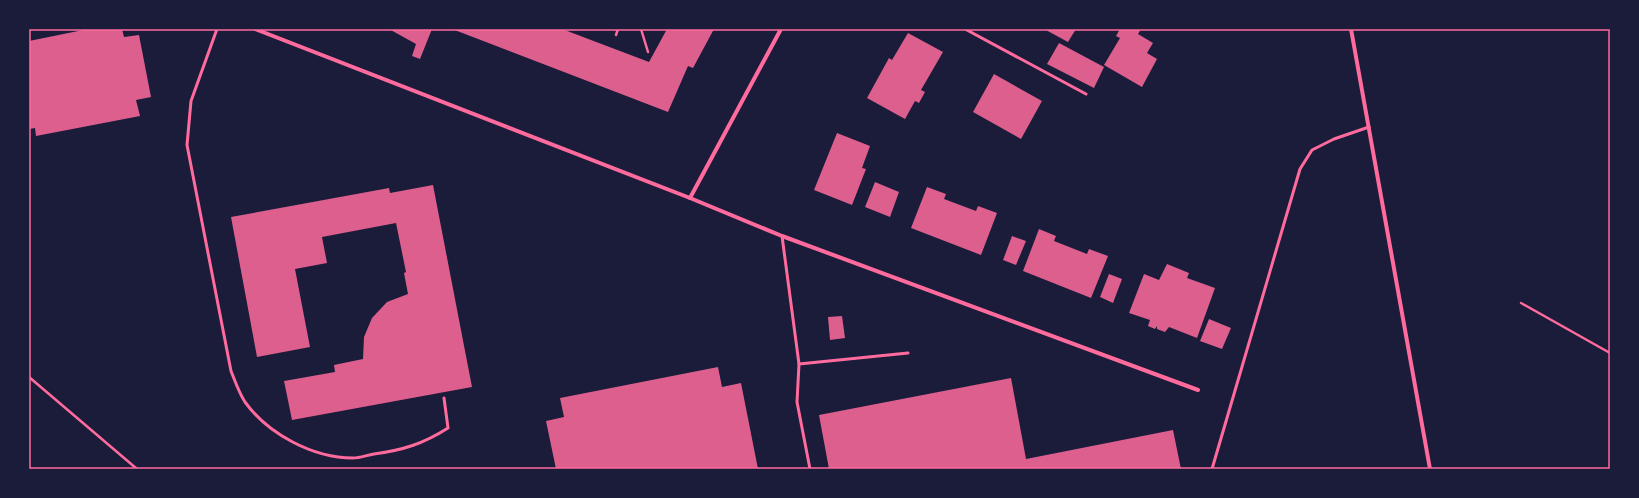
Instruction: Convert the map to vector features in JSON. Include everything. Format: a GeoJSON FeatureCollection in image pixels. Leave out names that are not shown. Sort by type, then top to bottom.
{"type":"FeatureCollection","features":[{"type":"Feature","properties":{"kind":"street"},"geometry":{"type":"LineString","coordinates":[[255,29],[690,198],[782,236],[1198,390]]}},
{"type":"Feature","properties":{"kind":"street"},"geometry":{"type":"LineString","coordinates":[[690,198],[781,29]]}},
{"type":"Feature","properties":{"kind":"street"},"geometry":{"type":"LineString","coordinates":[[1351,29],[1430,469]]}},
{"type":"Feature","properties":{"kind":"lane"},"geometry":{"type":"LineString","coordinates":[[217,29],[191,101],[187,145],[232,371],[244,401],[263,423],[282,436],[321,453],[353,458],[402,450],[431,439],[448,428],[444,398]]}},
{"type":"Feature","properties":{"kind":"lane"},"geometry":{"type":"LineString","coordinates":[[965,29],[1086,94]]}},
{"type":"Feature","properties":{"kind":"lane"},"geometry":{"type":"LineString","coordinates":[[1212,469],[1300,169],[1312,150],[1334,139],[1369,127]]}},
{"type":"Feature","properties":{"kind":"lane"},"geometry":{"type":"LineString","coordinates":[[782,236],[799,364],[797,402],[810,469]]}},
{"type":"Feature","properties":{"kind":"lane"},"geometry":{"type":"LineString","coordinates":[[799,364],[908,353]]}},
{"type":"Feature","properties":{"kind":"path"},"geometry":{"type":"LineString","coordinates":[[616,35],[618,29]]}},
{"type":"Feature","properties":{"kind":"path"},"geometry":{"type":"LineString","coordinates":[[641,29],[648,52]]}},
{"type":"Feature","properties":{"kind":"path"},"geometry":{"type":"LineString","coordinates":[[1521,303],[1610,353]]}},
{"type":"Feature","properties":{"kind":"path"},"geometry":{"type":"LineString","coordinates":[[29,377],[138,469]]}},
{"type":"Feature","properties":{"kind":"building"},"geometry":{"type":"Polygon","coordinates":[[[88,29],[122,29],[124,37],[139,35],[151,97],[136,100],[140,116],[36,136],[35,128],[29,129],[29,41],[88,29]]]}},
{"type":"Feature","properties":{"kind":"building"},"geometry":{"type":"Polygon","coordinates":[[[389,29],[432,29],[420,59],[412,56],[416,44],[389,29]]]}},
{"type":"Feature","properties":{"kind":"building"},"geometry":{"type":"Polygon","coordinates":[[[452,29],[562,29],[649,62],[667,29],[714,29],[693,68],[688,66],[668,112],[452,29]]]}},
{"type":"Feature","properties":{"kind":"building"},"geometry":{"type":"Polygon","coordinates":[[[1044,29],[1076,29],[1068,42],[1044,29]]]}},
{"type":"Feature","properties":{"kind":"building"},"geometry":{"type":"Polygon","coordinates":[[[1120,29],[1141,29],[1138,34],[1153,43],[1147,53],[1157,59],[1142,87],[1104,65],[1120,38],[1116,36],[1120,29]]]}},
{"type":"Feature","properties":{"kind":"building"},"geometry":{"type":"Polygon","coordinates":[[[908,33],[943,52],[921,90],[925,92],[919,103],[915,101],[905,119],[867,98],[889,58],[892,60],[908,33]]]}},
{"type":"Feature","properties":{"kind":"building"},"geometry":{"type":"Polygon","coordinates":[[[1059,43],[1104,67],[1094,88],[1047,64],[1059,43]]]}},
{"type":"Feature","properties":{"kind":"building"},"geometry":{"type":"Polygon","coordinates":[[[994,74],[1042,101],[1021,139],[973,112],[994,74]]]}},
{"type":"Feature","properties":{"kind":"building"},"geometry":{"type":"Polygon","coordinates":[[[837,133],[870,146],[862,168],[866,169],[852,205],[814,190],[837,133]]]}},
{"type":"Feature","properties":{"kind":"building"},"geometry":{"type":"Polygon","coordinates":[[[875,182],[899,192],[890,217],[865,207],[875,182]]]}},
{"type":"Feature","properties":{"kind":"building"},"geometry":{"type":"Polygon","coordinates":[[[433,185],[472,387],[292,420],[284,381],[335,372],[334,365],[363,359],[364,337],[372,318],[387,302],[408,294],[404,273],[406,272],[396,223],[322,237],[327,263],[295,269],[310,347],[257,357],[231,217],[389,188],[390,193],[433,185]]]}},
{"type":"Feature","properties":{"kind":"building"},"geometry":{"type":"Polygon","coordinates":[[[927,187],[946,194],[944,199],[976,211],[978,206],[997,213],[981,255],[911,228],[927,187]]]}},
{"type":"Feature","properties":{"kind":"building"},"geometry":{"type":"Polygon","coordinates":[[[1039,229],[1056,236],[1054,241],[1087,254],[1089,249],[1108,256],[1091,298],[1023,271],[1039,229]]]}},
{"type":"Feature","properties":{"kind":"building"},"geometry":{"type":"Polygon","coordinates":[[[1012,236],[1026,241],[1016,265],[1003,260],[1012,236]]]}},
{"type":"Feature","properties":{"kind":"building"},"geometry":{"type":"Polygon","coordinates":[[[1167,264],[1189,273],[1187,278],[1215,288],[1197,338],[1169,327],[1165,332],[1157,329],[1157,326],[1155,329],[1148,326],[1150,320],[1129,313],[1144,274],[1159,280],[1167,264]]]}},
{"type":"Feature","properties":{"kind":"building"},"geometry":{"type":"Polygon","coordinates":[[[1109,274],[1122,279],[1113,303],[1100,297],[1109,274]]]}},
{"type":"Feature","properties":{"kind":"building"},"geometry":{"type":"Polygon","coordinates":[[[842,316],[845,338],[830,340],[828,317],[842,316]]]}},
{"type":"Feature","properties":{"kind":"building"},"geometry":{"type":"Polygon","coordinates":[[[1209,319],[1231,328],[1222,349],[1200,341],[1209,319]]]}},
{"type":"Feature","properties":{"kind":"building"},"geometry":{"type":"Polygon","coordinates":[[[718,367],[722,387],[741,383],[758,469],[556,469],[546,421],[564,417],[560,398],[718,367]]]}},
{"type":"Feature","properties":{"kind":"building"},"geometry":{"type":"Polygon","coordinates":[[[1011,378],[1026,459],[1173,430],[1181,469],[829,469],[819,415],[1011,378]]]}}]}
